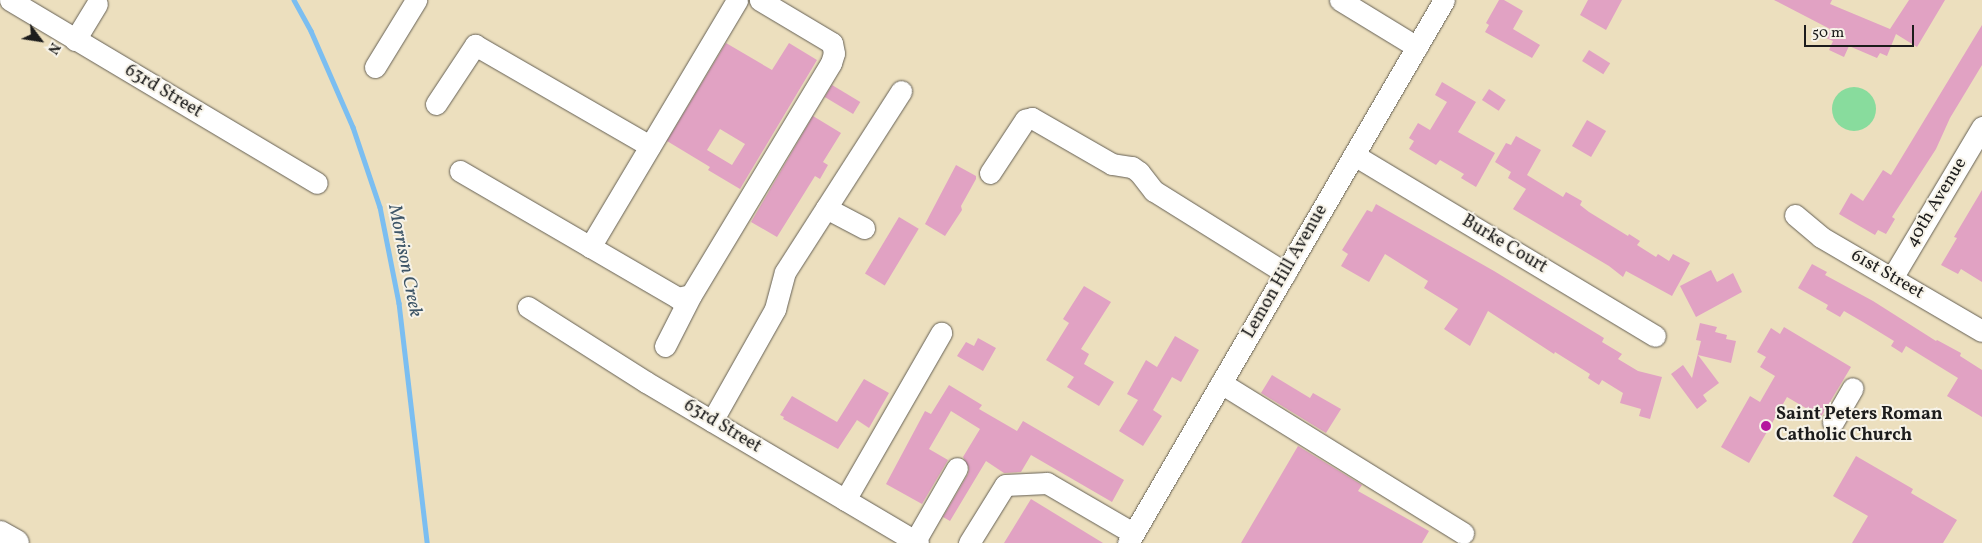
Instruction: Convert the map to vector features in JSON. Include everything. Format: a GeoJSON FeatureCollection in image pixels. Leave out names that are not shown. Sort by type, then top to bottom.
{"type":"FeatureCollection","features":[{"type":"Feature","properties":{"kind":"main road"},"geometry":{"type":"LineString","coordinates":[[0,534],[16,543]]}},
{"type":"Feature","properties":{"kind":"street","name":"63rd Street"},"geometry":{"type":"LineString","coordinates":[[10,0],[317,182]]}},
{"type":"Feature","properties":{"kind":"street"},"geometry":{"type":"LineString","coordinates":[[374,67],[416,0]]}},
{"type":"Feature","properties":{"kind":"street"},"geometry":{"type":"LineString","coordinates":[[590,247],[737,0]]}},
{"type":"Feature","properties":{"kind":"street"},"geometry":{"type":"LineString","coordinates":[[665,346],[691,295],[831,63],[834,53],[832,43],[760,0]]}},
{"type":"Feature","properties":{"kind":"street"},"geometry":{"type":"LineString","coordinates":[[1340,0],[1417,47]]}},
{"type":"Feature","properties":{"kind":"street","name":"Lemon Hill Avenue"},"geometry":{"type":"LineString","coordinates":[[1130,538],[1444,0]]}},
{"type":"Feature","properties":{"kind":"street"},"geometry":{"type":"LineString","coordinates":[[75,40],[97,4]]}},
{"type":"Feature","properties":{"kind":"street"},"geometry":{"type":"LineString","coordinates":[[436,104],[475,45],[650,146]]}},
{"type":"Feature","properties":{"kind":"street"},"geometry":{"type":"LineString","coordinates":[[712,421],[775,310],[785,272],[901,91]]}},
{"type":"Feature","properties":{"kind":"street"},"geometry":{"type":"LineString","coordinates":[[990,173],[1025,120],[1032,118],[1112,164],[1132,167],[1140,172],[1154,191],[1285,273]]}},
{"type":"Feature","properties":{"kind":"street","name":"40th Avenue"},"geometry":{"type":"LineString","coordinates":[[1892,278],[1982,127]]}},
{"type":"Feature","properties":{"kind":"street","name":"Burke Court"},"geometry":{"type":"LineString","coordinates":[[1354,155],[1655,336]]}},
{"type":"Feature","properties":{"kind":"street"},"geometry":{"type":"LineString","coordinates":[[460,171],[678,298],[691,295]]}},
{"type":"Feature","properties":{"kind":"street"},"geometry":{"type":"LineString","coordinates":[[826,208],[864,228]]}},
{"type":"Feature","properties":{"kind":"street","name":"61st Street"},"geometry":{"type":"LineString","coordinates":[[1795,215],[1822,237],[1982,331]]}},
{"type":"Feature","properties":{"kind":"street","name":"63rd Street"},"geometry":{"type":"LineString","coordinates":[[528,307],[712,421],[916,542]]}},
{"type":"Feature","properties":{"kind":"street"},"geometry":{"type":"LineString","coordinates":[[845,500],[941,333]]}},
{"type":"Feature","properties":{"kind":"street"},"geometry":{"type":"LineString","coordinates":[[1221,383],[1462,533]]}},
{"type":"Feature","properties":{"kind":"street"},"geometry":{"type":"LineString","coordinates":[[1832,422],[1853,388]]}},
{"type":"Feature","properties":{"kind":"street"},"geometry":{"type":"LineString","coordinates":[[916,542],[957,468]]}},
{"type":"Feature","properties":{"kind":"street"},"geometry":{"type":"LineString","coordinates":[[969,543],[1005,485],[1047,483],[1130,538]]}},
{"type":"Feature","properties":{"kind":"green space"},"geometry":{"type":"Polygon","coordinates":[[[1858,87],[1870,93],[1875,100],[1875,118],[1870,125],[1863,130],[1850,131],[1842,128],[1835,121],[1832,105],[1835,97],[1842,90],[1858,87]]]}},
{"type":"Feature","properties":{"kind":"building"},"geometry":{"type":"Polygon","coordinates":[[[1499,0],[1504,0],[1523,11],[1513,29],[1540,45],[1532,58],[1485,32],[1489,25],[1486,23],[1499,0]]]}},
{"type":"Feature","properties":{"kind":"building"},"geometry":{"type":"Polygon","coordinates":[[[1588,0],[1622,0],[1606,30],[1580,15],[1588,0]]]}},
{"type":"Feature","properties":{"kind":"building"},"geometry":{"type":"Polygon","coordinates":[[[1774,0],[1832,0],[1830,4],[1890,29],[1909,0],[1945,0],[1917,47],[1896,34],[1887,56],[1880,53],[1877,58],[1849,46],[1844,57],[1829,50],[1833,41],[1826,38],[1830,29],[1774,0]]]}},
{"type":"Feature","properties":{"kind":"building"},"geometry":{"type":"Polygon","coordinates":[[[1982,25],[1982,65],[1950,118],[1936,149],[1892,217],[1895,219],[1886,234],[1878,230],[1875,235],[1839,214],[1851,193],[1863,201],[1883,170],[1891,175],[1982,25]]]}},
{"type":"Feature","properties":{"kind":"building"},"geometry":{"type":"Polygon","coordinates":[[[726,43],[772,70],[789,43],[817,60],[740,189],[708,170],[710,167],[667,141],[726,43]],[[720,129],[707,150],[732,165],[745,144],[720,129]]]}},
{"type":"Feature","properties":{"kind":"building"},"geometry":{"type":"Polygon","coordinates":[[[1589,50],[1610,63],[1603,74],[1582,61],[1589,50]]]}},
{"type":"Feature","properties":{"kind":"building"},"geometry":{"type":"Polygon","coordinates":[[[1442,82],[1476,102],[1458,132],[1495,153],[1476,187],[1461,178],[1464,174],[1440,160],[1436,165],[1409,149],[1414,141],[1409,138],[1418,123],[1430,130],[1447,102],[1435,95],[1442,82]]]}},
{"type":"Feature","properties":{"kind":"building"},"geometry":{"type":"Polygon","coordinates":[[[832,85],[860,102],[853,114],[825,97],[832,85]]]}},
{"type":"Feature","properties":{"kind":"building"},"geometry":{"type":"Polygon","coordinates":[[[1489,89],[1506,100],[1499,111],[1482,100],[1489,89]]]}},
{"type":"Feature","properties":{"kind":"building"},"geometry":{"type":"Polygon","coordinates":[[[813,116],[841,133],[823,162],[828,165],[820,179],[815,176],[777,237],[751,222],[813,116]]]}},
{"type":"Feature","properties":{"kind":"building"},"geometry":{"type":"Polygon","coordinates":[[[1587,120],[1606,131],[1591,157],[1572,146],[1587,120]]]}},
{"type":"Feature","properties":{"kind":"building"},"geometry":{"type":"Polygon","coordinates":[[[1516,136],[1541,150],[1527,175],[1563,197],[1566,192],[1582,201],[1580,205],[1589,212],[1628,236],[1629,234],[1640,241],[1637,245],[1656,257],[1658,254],[1669,261],[1673,254],[1690,263],[1672,296],[1626,271],[1623,277],[1609,266],[1513,209],[1526,189],[1508,178],[1511,172],[1495,162],[1506,143],[1511,145],[1516,136]]]}},
{"type":"Feature","properties":{"kind":"building"},"geometry":{"type":"Polygon","coordinates":[[[956,165],[976,176],[976,179],[961,206],[962,210],[945,236],[925,224],[956,165]]]}},
{"type":"Feature","properties":{"kind":"building"},"geometry":{"type":"Polygon","coordinates":[[[1982,190],[1982,282],[1961,269],[1958,274],[1941,265],[1957,238],[1954,237],[1982,190]]]}},
{"type":"Feature","properties":{"kind":"building"},"geometry":{"type":"Polygon","coordinates":[[[1376,204],[1494,271],[1604,338],[1602,342],[1622,354],[1618,359],[1638,371],[1662,377],[1650,419],[1639,416],[1641,409],[1620,403],[1623,393],[1602,380],[1599,385],[1588,378],[1590,374],[1555,352],[1554,354],[1488,311],[1470,346],[1444,329],[1458,309],[1424,288],[1428,281],[1385,254],[1369,282],[1341,266],[1348,254],[1342,250],[1367,210],[1372,212],[1376,204]]]}},
{"type":"Feature","properties":{"kind":"building"},"geometry":{"type":"Polygon","coordinates":[[[899,217],[919,229],[885,285],[865,274],[899,217]]]}},
{"type":"Feature","properties":{"kind":"building"},"geometry":{"type":"Polygon","coordinates":[[[1812,264],[1827,272],[1825,275],[1873,301],[1936,341],[1961,353],[1960,356],[1982,370],[1982,417],[1947,396],[1958,378],[1906,346],[1902,353],[1891,346],[1894,341],[1844,311],[1840,317],[1826,309],[1828,305],[1798,288],[1812,264]]]}},
{"type":"Feature","properties":{"kind":"building"},"geometry":{"type":"Polygon","coordinates":[[[1711,270],[1717,282],[1733,273],[1742,292],[1696,317],[1680,286],[1711,270]]]}},
{"type":"Feature","properties":{"kind":"building"},"geometry":{"type":"Polygon","coordinates":[[[1084,286],[1111,302],[1081,349],[1089,354],[1084,364],[1114,382],[1099,406],[1067,387],[1074,377],[1046,360],[1069,323],[1063,319],[1084,286]]]}},
{"type":"Feature","properties":{"kind":"building"},"geometry":{"type":"Polygon","coordinates":[[[1700,323],[1717,327],[1715,332],[1727,335],[1726,339],[1736,341],[1731,363],[1698,355],[1719,383],[1703,395],[1707,401],[1697,409],[1671,374],[1683,365],[1692,378],[1701,341],[1696,340],[1700,323]]]}},
{"type":"Feature","properties":{"kind":"building"},"geometry":{"type":"Polygon","coordinates":[[[1784,327],[1851,367],[1821,417],[1787,397],[1749,463],[1721,447],[1750,396],[1760,402],[1775,376],[1760,367],[1766,357],[1757,352],[1771,328],[1780,334],[1784,327]]]}},
{"type":"Feature","properties":{"kind":"building"},"geometry":{"type":"Polygon","coordinates":[[[1175,336],[1199,350],[1181,382],[1172,377],[1153,410],[1162,416],[1143,446],[1119,431],[1138,400],[1127,394],[1146,360],[1157,367],[1175,336]]]}},
{"type":"Feature","properties":{"kind":"building"},"geometry":{"type":"Polygon","coordinates":[[[978,338],[996,348],[983,371],[957,356],[966,342],[974,346],[978,338]]]}},
{"type":"Feature","properties":{"kind":"building"},"geometry":{"type":"Polygon","coordinates":[[[1272,375],[1310,398],[1313,393],[1341,409],[1326,433],[1261,393],[1272,375]]]}},
{"type":"Feature","properties":{"kind":"building"},"geometry":{"type":"Polygon","coordinates":[[[864,379],[889,393],[869,428],[857,420],[838,449],[783,419],[784,417],[780,415],[792,396],[837,422],[864,379]]]}},
{"type":"Feature","properties":{"kind":"building"},"geometry":{"type":"Polygon","coordinates":[[[949,385],[982,405],[979,409],[1017,431],[1023,421],[1124,480],[1112,502],[1031,455],[1021,472],[1004,473],[986,461],[950,521],[943,517],[968,474],[969,468],[963,457],[980,429],[951,411],[929,449],[948,460],[922,504],[886,484],[925,411],[931,414],[949,385]]]}},
{"type":"Feature","properties":{"kind":"building"},"geometry":{"type":"Polygon","coordinates":[[[1298,446],[1362,485],[1358,491],[1429,531],[1422,543],[1241,543],[1298,446]]]}},
{"type":"Feature","properties":{"kind":"building"},"geometry":{"type":"Polygon","coordinates":[[[1856,456],[1913,489],[1911,493],[1957,520],[1943,543],[1852,543],[1868,516],[1833,496],[1856,456]]]}},
{"type":"Feature","properties":{"kind":"building"},"geometry":{"type":"Polygon","coordinates":[[[1031,499],[1103,543],[1004,543],[1031,499]]]}},
{"type":"Feature","properties":{"kind":"waterway","name":"Morrison Creek"},"geometry":{"type":"LineString","coordinates":[[294,0],[311,31],[353,127],[380,207],[399,303],[427,543]]}},
{"type":"Feature","properties":{"kind":"place","name":"Saint Peters Roman Catholic Church"},"geometry":{"type":"Point","coordinates":[1766,426]}}]}
